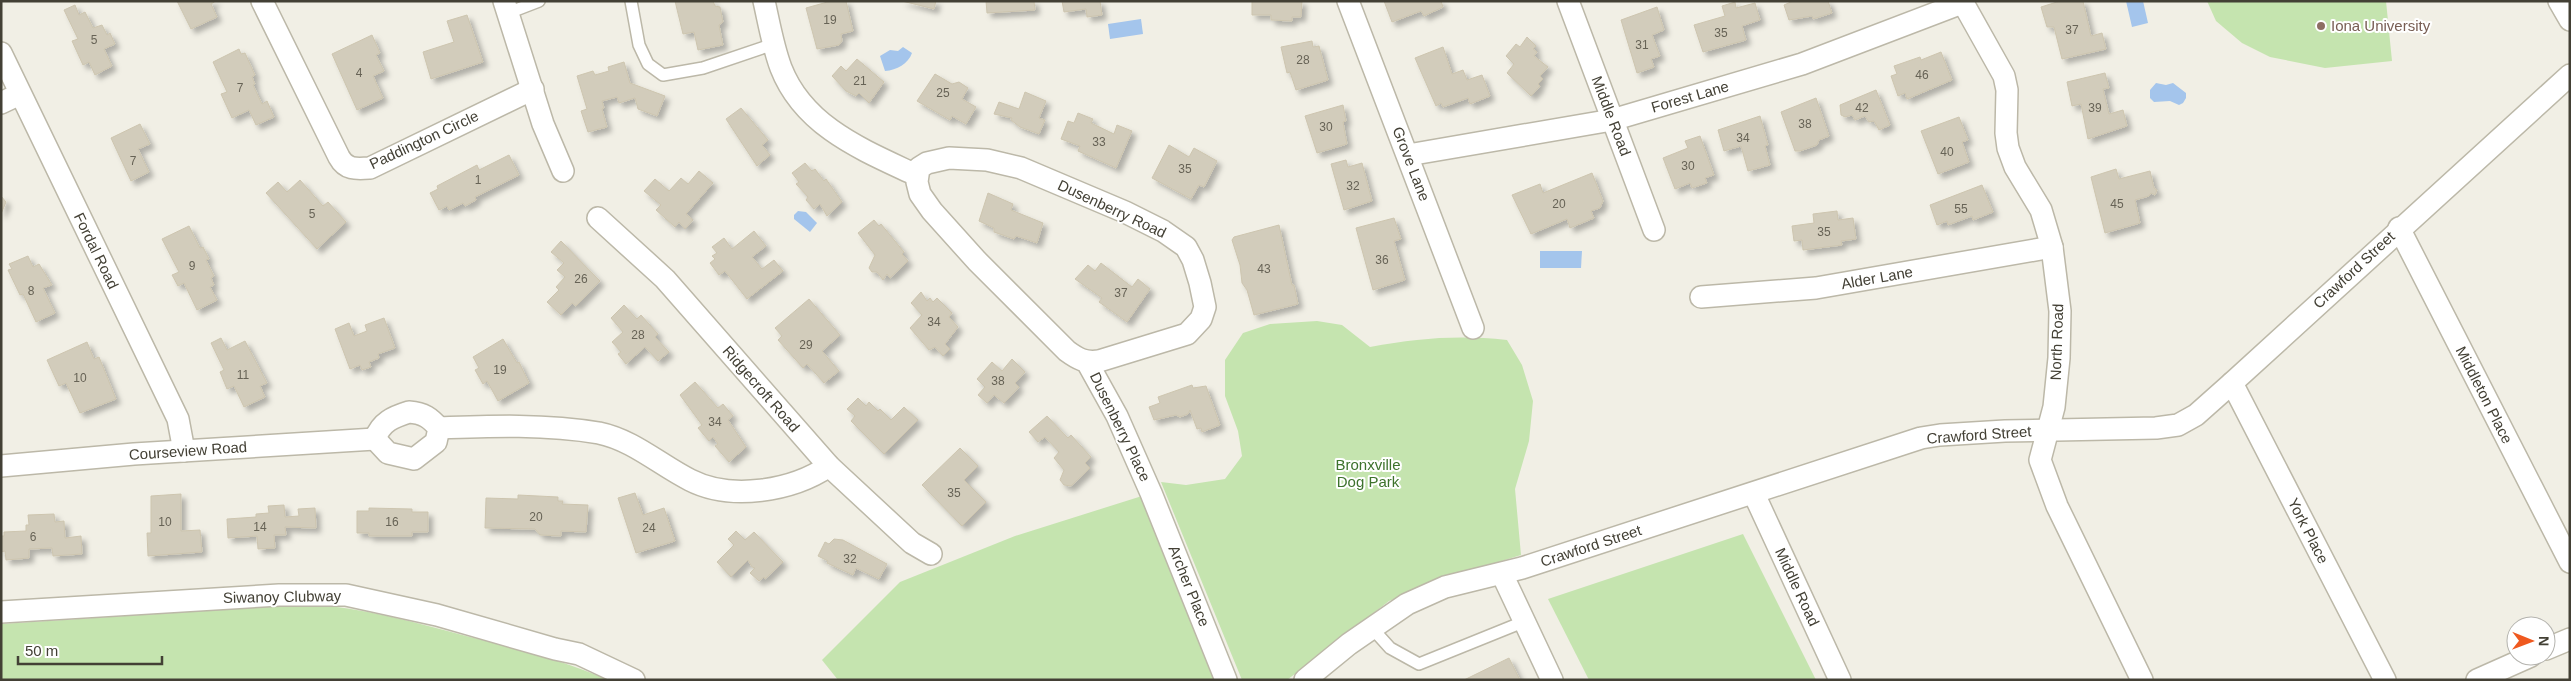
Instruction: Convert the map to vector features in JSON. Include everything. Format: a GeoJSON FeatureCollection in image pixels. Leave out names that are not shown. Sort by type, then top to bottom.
{"type":"FeatureCollection","features":[{"type":"Feature","properties":{"kind":"street","name":"Paddington Circle"},"geometry":{"type":"LineString","coordinates":[[262,1],[338,157],[349,168],[370,168],[533,89]]}},
{"type":"Feature","properties":{"kind":"street"},"geometry":{"type":"LineString","coordinates":[[764,1],[781,68],[792,92],[823,126],[846,140],[916,175],[920,194],[977,262],[1067,351],[1087,362]]}},
{"type":"Feature","properties":{"kind":"street","name":"Grove Lane"},"geometry":{"type":"LineString","coordinates":[[1348,1],[1472,328]]}},
{"type":"Feature","properties":{"kind":"street","name":"Middle Road"},"geometry":{"type":"LineString","coordinates":[[1568,1],[1654,230]]}},
{"type":"Feature","properties":{"kind":"street"},"geometry":{"type":"LineString","coordinates":[[2559,1],[2570,20]]}},
{"type":"Feature","properties":{"kind":"street","name":"Forest Lane"},"geometry":{"type":"LineString","coordinates":[[1408,155],[1612,120],[1802,64],[1962,2]]}},
{"type":"Feature","properties":{"kind":"street","name":"North Road"},"geometry":{"type":"LineString","coordinates":[[1962,2],[2004,76],[2007,90],[2006,133],[2008,148],[2015,167],[2041,210],[2052,247],[2060,311],[2059,358],[2048,430],[2040,460],[2057,506],[2142,680]]}},
{"type":"Feature","properties":{"kind":"street"},"geometry":{"type":"LineString","coordinates":[[506,7],[543,124],[563,171]]}},
{"type":"Feature","properties":{"kind":"street","name":"Fordal Road"},"geometry":{"type":"LineString","coordinates":[[1,53],[178,419],[184,451]]}},
{"type":"Feature","properties":{"kind":"street","name":"Crawford Street"},"geometry":{"type":"LineString","coordinates":[[1305,680],[1372,628],[1407,604],[1445,587],[1502,574],[1754,494],[1921,438],[1958,433],[2156,428],[2178,425],[2196,415],[2232,383],[2399,228],[2570,75]]}},
{"type":"Feature","properties":{"kind":"street"},"geometry":{"type":"LineString","coordinates":[[1,103],[20,94]]}},
{"type":"Feature","properties":{"kind":"street","name":"Dusenberry Road"},"geometry":{"type":"LineString","coordinates":[[916,175],[919,168],[927,163],[949,158],[1005,163],[1125,212],[1163,231],[1186,248],[1193,260],[1205,306],[1198,323],[1187,334],[1099,361],[1087,362]]}},
{"type":"Feature","properties":{"kind":"street","name":"Ridgecroft Road"},"geometry":{"type":"LineString","coordinates":[[598,218],[665,279],[828,466],[912,543],[931,554]]}},
{"type":"Feature","properties":{"kind":"street","name":"Middleton Place"},"geometry":{"type":"LineString","coordinates":[[2399,228],[2570,562]]}},
{"type":"Feature","properties":{"kind":"street","name":"Alder Lane"},"geometry":{"type":"LineString","coordinates":[[1702,297],[1816,288],[2052,247]]}},
{"type":"Feature","properties":{"kind":"street","name":"Dusenberry Place"},"geometry":{"type":"LineString","coordinates":[[1087,362],[1117,416],[1151,493]]}},
{"type":"Feature","properties":{"kind":"street","name":"York Place"},"geometry":{"type":"LineString","coordinates":[[2232,383],[2385,680]]}},
{"type":"Feature","properties":{"kind":"street"},"geometry":{"type":"LineString","coordinates":[[409,412],[421,413],[429,417],[439,428],[436,442],[414,459],[388,453],[375,439],[380,426],[396,416],[409,412]]}},
{"type":"Feature","properties":{"kind":"street"},"geometry":{"type":"LineString","coordinates":[[439,428],[510,425],[599,433],[629,444],[693,481],[740,491],[790,486],[813,476],[828,466]]}},
{"type":"Feature","properties":{"kind":"street","name":"Courseview Road"},"geometry":{"type":"LineString","coordinates":[[1,466],[184,451],[375,439]]}},
{"type":"Feature","properties":{"kind":"street","name":"Archer Place"},"geometry":{"type":"LineString","coordinates":[[1151,493],[1226,680]]}},
{"type":"Feature","properties":{"kind":"street","name":"Middle Road"},"geometry":{"type":"LineString","coordinates":[[1754,494],[1840,680]]}},
{"type":"Feature","properties":{"kind":"street"},"geometry":{"type":"LineString","coordinates":[[1502,574],[1552,680]]}},
{"type":"Feature","properties":{"kind":"street","name":"Siwanoy Clubway"},"geometry":{"type":"LineString","coordinates":[[1,612],[279,594],[346,595],[437,615],[586,657],[634,680]]}},
{"type":"Feature","properties":{"kind":"street"},"geometry":{"type":"LineString","coordinates":[[2556,645],[2570,639]]}},
{"type":"Feature","properties":{"kind":"street"},"geometry":{"type":"LineString","coordinates":[[2476,680],[2508,666]]}},
{"type":"Feature","properties":{"kind":"lane"},"geometry":{"type":"LineString","coordinates":[[506,7],[539,1]]}},
{"type":"Feature","properties":{"kind":"lane"},"geometry":{"type":"LineString","coordinates":[[631,1],[639,45],[648,64],[663,75],[703,68],[774,44]]}},
{"type":"Feature","properties":{"kind":"lane"},"geometry":{"type":"LineString","coordinates":[[1372,628],[1390,648],[1419,664],[1524,622]]}},
{"type":"Feature","properties":{"kind":"green space"},"geometry":{"type":"Polygon","coordinates":[[[2207,1],[2386,1],[2392,61],[2325,68],[2270,57],[2242,43],[2216,21],[2207,1]]]}},
{"type":"Feature","properties":{"kind":"green space","name":"Bronxville Dog Park"},"geometry":{"type":"Polygon","coordinates":[[[1317,321],[1342,325],[1370,347],[1439,338],[1507,340],[1522,365],[1533,401],[1529,441],[1515,489],[1521,555],[1444,579],[1389,601],[1287,680],[1242,680],[1161,482],[1186,485],[1225,479],[1242,456],[1238,431],[1225,396],[1225,360],[1243,333],[1270,324],[1317,321]]]}},
{"type":"Feature","properties":{"kind":"green space"},"geometry":{"type":"Polygon","coordinates":[[[1142,496],[1214,680],[838,680],[822,660],[900,582],[1015,536],[1142,496]]]}},
{"type":"Feature","properties":{"kind":"green space"},"geometry":{"type":"Polygon","coordinates":[[[1743,534],[1816,680],[1589,680],[1548,599],[1743,534]]]}},
{"type":"Feature","properties":{"kind":"green space"},"geometry":{"type":"Polygon","coordinates":[[[309,604],[389,616],[538,655],[608,680],[1,680],[1,624],[309,604]]]}},
{"type":"Feature","properties":{"kind":"water"},"geometry":{"type":"Polygon","coordinates":[[[2126,1],[2143,1],[2148,23],[2132,27],[2126,1]]]}},
{"type":"Feature","properties":{"kind":"water"},"geometry":{"type":"Polygon","coordinates":[[[1141,19],[1143,34],[1110,39],[1108,24],[1141,19]]]}},
{"type":"Feature","properties":{"kind":"water"},"geometry":{"type":"Polygon","coordinates":[[[903,47],[912,53],[908,60],[898,68],[885,71],[880,56],[890,50],[898,51],[903,47]]]}},
{"type":"Feature","properties":{"kind":"water"},"geometry":{"type":"Polygon","coordinates":[[[2156,83],[2166,85],[2173,83],[2186,93],[2183,103],[2179,105],[2170,101],[2154,102],[2150,98],[2150,90],[2156,83]]]}},
{"type":"Feature","properties":{"kind":"water"},"geometry":{"type":"Polygon","coordinates":[[[798,211],[806,212],[817,223],[810,232],[794,219],[794,215],[798,211]]]}},
{"type":"Feature","properties":{"kind":"water"},"geometry":{"type":"Polygon","coordinates":[[[1540,251],[1582,251],[1581,268],[1540,268],[1540,251]]]}},
{"type":"Feature","properties":{"kind":"building"},"geometry":{"type":"Polygon","coordinates":[[[177,1],[216,1],[211,4],[217,17],[191,29],[177,1]]]}},
{"type":"Feature","properties":{"kind":"building"},"geometry":{"type":"Polygon","coordinates":[[[675,1],[713,1],[715,6],[720,7],[723,22],[719,25],[723,45],[698,50],[694,32],[683,34],[675,1]]]}},
{"type":"Feature","properties":{"kind":"building"},"geometry":{"type":"Polygon","coordinates":[[[831,1],[846,1],[853,31],[841,34],[842,41],[839,45],[817,49],[806,8],[831,1]]]}},
{"type":"Feature","properties":{"kind":"building"},"geometry":{"type":"Polygon","coordinates":[[[902,1],[936,1],[934,9],[902,1]]]}},
{"type":"Feature","properties":{"kind":"building"},"geometry":{"type":"Polygon","coordinates":[[[986,1],[1034,1],[1035,10],[987,13],[986,1]]]}},
{"type":"Feature","properties":{"kind":"building"},"geometry":{"type":"Polygon","coordinates":[[[1062,1],[1100,1],[1102,15],[1087,17],[1086,9],[1064,12],[1062,1]]]}},
{"type":"Feature","properties":{"kind":"building"},"geometry":{"type":"Polygon","coordinates":[[[1252,1],[1302,1],[1301,17],[1292,17],[1292,21],[1271,20],[1271,15],[1252,15],[1252,1]]]}},
{"type":"Feature","properties":{"kind":"building"},"geometry":{"type":"Polygon","coordinates":[[[1384,1],[1441,1],[1443,7],[1424,16],[1421,11],[1392,22],[1384,1]]]}},
{"type":"Feature","properties":{"kind":"building"},"geometry":{"type":"Polygon","coordinates":[[[1793,1],[1828,1],[1832,13],[1813,19],[1812,16],[1789,20],[1784,5],[1793,1]]]}},
{"type":"Feature","properties":{"kind":"building"},"geometry":{"type":"Polygon","coordinates":[[[2060,1],[2083,1],[2091,36],[2102,33],[2106,49],[2062,59],[2054,27],[2047,27],[2041,7],[2060,1]]]}},
{"type":"Feature","properties":{"kind":"building"},"geometry":{"type":"Polygon","coordinates":[[[1735,2],[1736,8],[1755,3],[1760,20],[1742,26],[1746,40],[1703,52],[1694,25],[1725,16],[1722,6],[1735,2]]]}},
{"type":"Feature","properties":{"kind":"building"},"geometry":{"type":"Polygon","coordinates":[[[75,5],[79,15],[85,12],[93,28],[102,25],[107,35],[110,33],[115,44],[104,49],[112,66],[95,75],[89,62],[83,65],[72,41],[78,39],[64,10],[75,5]]]}},
{"type":"Feature","properties":{"kind":"building"},"geometry":{"type":"Polygon","coordinates":[[[1657,7],[1664,30],[1652,35],[1660,56],[1651,59],[1654,67],[1637,73],[1621,20],[1657,7]]]}},
{"type":"Feature","properties":{"kind":"building"},"geometry":{"type":"Polygon","coordinates":[[[467,15],[483,62],[431,79],[423,52],[454,42],[447,21],[467,15]]]}},
{"type":"Feature","properties":{"kind":"building"},"geometry":{"type":"Polygon","coordinates":[[[372,35],[380,53],[376,55],[384,71],[373,76],[383,98],[357,110],[332,54],[372,35]]]}},
{"type":"Feature","properties":{"kind":"building"},"geometry":{"type":"Polygon","coordinates":[[[1527,37],[1536,46],[1533,49],[1537,52],[1534,56],[1548,67],[1540,76],[1543,79],[1538,84],[1540,86],[1531,96],[1507,73],[1514,64],[1506,56],[1516,44],[1520,47],[1527,37]]]}},
{"type":"Feature","properties":{"kind":"building"},"geometry":{"type":"Polygon","coordinates":[[[1312,41],[1313,47],[1319,46],[1328,80],[1296,90],[1290,72],[1287,73],[1281,47],[1312,41]]]}},
{"type":"Feature","properties":{"kind":"building"},"geometry":{"type":"Polygon","coordinates":[[[1443,47],[1452,74],[1463,70],[1467,80],[1482,75],[1490,96],[1470,104],[1468,98],[1443,107],[1441,103],[1436,106],[1415,58],[1443,47]]]}},
{"type":"Feature","properties":{"kind":"building"},"geometry":{"type":"Polygon","coordinates":[[[239,49],[241,54],[245,53],[255,75],[252,77],[255,84],[253,85],[262,104],[267,101],[274,117],[256,125],[249,110],[232,118],[221,94],[227,92],[213,62],[239,49]]]}},
{"type":"Feature","properties":{"kind":"building"},"geometry":{"type":"Polygon","coordinates":[[[1941,52],[1952,80],[1907,99],[1905,93],[1898,96],[1891,76],[1897,74],[1894,66],[1920,57],[1921,60],[1941,52]]]}},
{"type":"Feature","properties":{"kind":"building"},"geometry":{"type":"Polygon","coordinates":[[[857,59],[884,82],[869,103],[859,93],[856,96],[846,91],[832,76],[841,66],[846,71],[857,59]]]}},
{"type":"Feature","properties":{"kind":"building"},"geometry":{"type":"Polygon","coordinates":[[[624,62],[630,83],[665,96],[657,116],[638,109],[635,98],[619,103],[617,97],[602,101],[604,108],[602,109],[607,127],[588,132],[581,111],[587,109],[577,76],[593,71],[595,75],[609,71],[608,67],[624,62]]]}},
{"type":"Feature","properties":{"kind":"building"},"geometry":{"type":"Polygon","coordinates":[[[2105,73],[2109,88],[2103,89],[2109,114],[2123,110],[2127,126],[2088,139],[2081,104],[2072,106],[2067,82],[2105,73]]]}},
{"type":"Feature","properties":{"kind":"building"},"geometry":{"type":"Polygon","coordinates":[[[935,74],[952,84],[959,82],[968,88],[962,99],[976,107],[966,124],[952,116],[950,120],[917,101],[935,74]]]}},
{"type":"Feature","properties":{"kind":"building"},"geometry":{"type":"Polygon","coordinates":[[[1876,90],[1890,125],[1879,130],[1874,121],[1869,122],[1865,116],[1855,120],[1852,115],[1845,117],[1841,115],[1840,105],[1876,90]]]}},
{"type":"Feature","properties":{"kind":"building"},"geometry":{"type":"Polygon","coordinates":[[[1025,92],[1046,101],[1039,118],[1045,120],[1039,134],[1020,127],[1011,120],[1012,118],[994,114],[999,102],[1019,109],[1025,92]]]}},
{"type":"Feature","properties":{"kind":"building"},"geometry":{"type":"Polygon","coordinates":[[[1816,98],[1829,136],[1819,140],[1817,145],[1795,151],[1781,112],[1816,98]]]}},
{"type":"Feature","properties":{"kind":"building"},"geometry":{"type":"Polygon","coordinates":[[[1343,105],[1346,121],[1343,122],[1347,144],[1317,153],[1305,116],[1343,105]]]}},
{"type":"Feature","properties":{"kind":"building"},"geometry":{"type":"Polygon","coordinates":[[[741,108],[768,140],[762,145],[770,155],[757,166],[726,119],[741,108]]]}},
{"type":"Feature","properties":{"kind":"building"},"geometry":{"type":"Polygon","coordinates":[[[1078,113],[1093,119],[1091,123],[1114,134],[1117,125],[1132,131],[1116,168],[1078,151],[1080,146],[1061,139],[1068,121],[1074,123],[1078,113]]]}},
{"type":"Feature","properties":{"kind":"building"},"geometry":{"type":"Polygon","coordinates":[[[1760,116],[1768,145],[1765,146],[1770,165],[1748,171],[1741,146],[1724,151],[1718,130],[1760,116]]]}},
{"type":"Feature","properties":{"kind":"building"},"geometry":{"type":"Polygon","coordinates":[[[1959,117],[1968,140],[1962,142],[1969,162],[1938,174],[1921,131],[1959,117]]]}},
{"type":"Feature","properties":{"kind":"building"},"geometry":{"type":"Polygon","coordinates":[[[140,124],[150,144],[138,149],[149,172],[131,181],[111,138],[140,124]]]}},
{"type":"Feature","properties":{"kind":"building"},"geometry":{"type":"Polygon","coordinates":[[[1700,136],[1714,175],[1705,178],[1707,183],[1692,188],[1690,183],[1675,189],[1663,158],[1688,148],[1685,141],[1700,136]]]}},
{"type":"Feature","properties":{"kind":"building"},"geometry":{"type":"Polygon","coordinates":[[[1169,145],[1189,157],[1194,148],[1217,161],[1204,187],[1199,185],[1191,199],[1152,178],[1169,145]]]}},
{"type":"Feature","properties":{"kind":"building"},"geometry":{"type":"Polygon","coordinates":[[[509,155],[519,175],[475,197],[476,200],[465,206],[463,203],[449,210],[447,206],[439,210],[430,193],[438,189],[437,186],[477,165],[479,170],[509,155]]]}},
{"type":"Feature","properties":{"kind":"building"},"geometry":{"type":"Polygon","coordinates":[[[1346,160],[1348,167],[1362,163],[1372,201],[1344,210],[1331,164],[1346,160]]]}},
{"type":"Feature","properties":{"kind":"building"},"geometry":{"type":"Polygon","coordinates":[[[805,163],[812,171],[815,169],[824,181],[826,179],[842,202],[827,216],[820,204],[814,209],[806,200],[808,197],[796,184],[799,182],[792,173],[805,163]]]}},
{"type":"Feature","properties":{"kind":"building"},"geometry":{"type":"Polygon","coordinates":[[[2116,169],[2119,179],[2150,171],[2154,188],[2157,190],[2155,195],[2151,193],[2149,196],[2135,200],[2140,223],[2105,233],[2091,177],[2116,169]]]}},
{"type":"Feature","properties":{"kind":"building"},"geometry":{"type":"Polygon","coordinates":[[[699,171],[713,183],[686,214],[693,220],[685,229],[679,222],[675,227],[656,210],[661,205],[644,191],[655,179],[669,191],[681,178],[688,184],[699,171]]]}},
{"type":"Feature","properties":{"kind":"building"},"geometry":{"type":"Polygon","coordinates":[[[1592,173],[1603,201],[1600,208],[1591,211],[1594,218],[1570,228],[1567,219],[1531,234],[1512,195],[1540,184],[1543,193],[1592,173]]]}},
{"type":"Feature","properties":{"kind":"building"},"geometry":{"type":"Polygon","coordinates":[[[300,180],[323,206],[328,202],[346,222],[317,249],[266,193],[278,182],[287,192],[300,180]]]}},
{"type":"Feature","properties":{"kind":"building"},"geometry":{"type":"Polygon","coordinates":[[[1982,185],[1993,212],[1973,220],[1972,216],[1948,225],[1947,221],[1937,225],[1930,205],[1982,185]]]}},
{"type":"Feature","properties":{"kind":"building"},"geometry":{"type":"Polygon","coordinates":[[[988,193],[1013,204],[1011,210],[1043,223],[1037,243],[1016,236],[1014,239],[994,232],[994,228],[979,221],[988,193]]]}},
{"type":"Feature","properties":{"kind":"building"},"geometry":{"type":"Polygon","coordinates":[[[1,196],[6,202],[1,214],[1,196]]]}},
{"type":"Feature","properties":{"kind":"building"},"geometry":{"type":"Polygon","coordinates":[[[1837,211],[1838,220],[1853,218],[1856,239],[1841,241],[1842,245],[1803,250],[1802,240],[1794,241],[1792,226],[1814,223],[1813,214],[1837,211]]]}},
{"type":"Feature","properties":{"kind":"building"},"geometry":{"type":"Polygon","coordinates":[[[1394,218],[1401,239],[1394,241],[1405,280],[1373,290],[1356,228],[1394,218]]]}},
{"type":"Feature","properties":{"kind":"building"},"geometry":{"type":"Polygon","coordinates":[[[874,220],[879,226],[881,224],[904,252],[902,254],[908,261],[890,278],[887,274],[883,280],[877,272],[872,272],[869,268],[875,255],[858,233],[874,220]]]}},
{"type":"Feature","properties":{"kind":"building"},"geometry":{"type":"Polygon","coordinates":[[[1279,225],[1298,304],[1254,315],[1247,290],[1242,283],[1240,265],[1232,240],[1234,237],[1279,225]]]}},
{"type":"Feature","properties":{"kind":"building"},"geometry":{"type":"Polygon","coordinates":[[[189,226],[200,248],[203,247],[209,259],[206,260],[214,276],[211,278],[214,285],[210,287],[217,300],[197,310],[184,283],[178,286],[172,275],[179,272],[162,239],[189,226]]]}},
{"type":"Feature","properties":{"kind":"building"},"geometry":{"type":"Polygon","coordinates":[[[754,231],[766,246],[752,257],[762,269],[774,260],[783,271],[747,299],[725,271],[719,275],[710,263],[715,259],[712,256],[717,253],[712,247],[724,238],[732,249],[754,231]]]}},
{"type":"Feature","properties":{"kind":"building"},"geometry":{"type":"Polygon","coordinates":[[[561,241],[600,281],[576,306],[572,303],[561,315],[547,302],[559,290],[556,287],[565,277],[557,270],[564,263],[551,252],[561,241]]]}},
{"type":"Feature","properties":{"kind":"building"},"geometry":{"type":"Polygon","coordinates":[[[28,256],[33,267],[39,264],[52,285],[43,288],[55,313],[36,322],[23,294],[20,295],[8,270],[12,269],[9,264],[28,256]]]}},
{"type":"Feature","properties":{"kind":"building"},"geometry":{"type":"Polygon","coordinates":[[[1101,263],[1132,287],[1138,279],[1150,289],[1127,322],[1099,302],[1102,298],[1075,279],[1088,265],[1095,271],[1101,263]]]}},
{"type":"Feature","properties":{"kind":"building"},"geometry":{"type":"Polygon","coordinates":[[[921,292],[927,301],[930,298],[933,302],[937,298],[952,313],[949,317],[958,327],[945,344],[950,349],[943,356],[935,347],[929,350],[910,328],[922,315],[911,303],[921,292]]]}},
{"type":"Feature","properties":{"kind":"building"},"geometry":{"type":"Polygon","coordinates":[[[809,299],[840,335],[822,351],[839,371],[824,383],[807,364],[803,368],[778,340],[782,336],[775,328],[809,299]]]}},
{"type":"Feature","properties":{"kind":"building"},"geometry":{"type":"Polygon","coordinates":[[[624,305],[637,319],[641,315],[658,334],[655,337],[669,352],[658,361],[645,347],[626,364],[618,354],[621,352],[612,342],[623,332],[611,318],[624,305]]]}},
{"type":"Feature","properties":{"kind":"building"},"geometry":{"type":"Polygon","coordinates":[[[384,318],[395,348],[378,354],[379,358],[369,362],[371,367],[362,370],[360,365],[350,369],[335,329],[349,323],[354,336],[367,331],[365,325],[384,318]]]}},
{"type":"Feature","properties":{"kind":"building"},"geometry":{"type":"Polygon","coordinates":[[[221,338],[227,350],[245,341],[267,383],[260,386],[265,397],[244,407],[234,386],[227,389],[220,372],[224,370],[211,343],[221,338]]]}},
{"type":"Feature","properties":{"kind":"building"},"geometry":{"type":"Polygon","coordinates":[[[503,339],[517,363],[519,362],[529,383],[498,401],[487,381],[483,384],[475,370],[479,368],[473,357],[503,339]]]}},
{"type":"Feature","properties":{"kind":"building"},"geometry":{"type":"Polygon","coordinates":[[[87,342],[94,359],[99,357],[116,399],[80,413],[66,383],[59,386],[47,360],[87,342]]]}},
{"type":"Feature","properties":{"kind":"building"},"geometry":{"type":"Polygon","coordinates":[[[1012,359],[1025,372],[1015,383],[1019,387],[1004,403],[994,395],[987,403],[978,395],[985,387],[977,379],[992,362],[1002,371],[1012,359]]]}},
{"type":"Feature","properties":{"kind":"building"},"geometry":{"type":"Polygon","coordinates":[[[695,382],[718,408],[723,404],[733,416],[728,420],[746,447],[729,462],[715,446],[718,444],[713,437],[709,441],[698,428],[702,425],[680,395],[695,382]]]}},
{"type":"Feature","properties":{"kind":"building"},"geometry":{"type":"Polygon","coordinates":[[[1192,385],[1193,388],[1206,386],[1220,425],[1202,432],[1201,428],[1197,429],[1190,410],[1188,414],[1180,417],[1176,415],[1154,420],[1149,407],[1160,403],[1158,397],[1192,385]]]}},
{"type":"Feature","properties":{"kind":"building"},"geometry":{"type":"Polygon","coordinates":[[[858,398],[866,406],[869,402],[878,411],[880,409],[891,420],[904,407],[918,420],[884,454],[851,421],[855,416],[847,409],[858,398]]]}},
{"type":"Feature","properties":{"kind":"building"},"geometry":{"type":"Polygon","coordinates":[[[1047,416],[1068,438],[1071,435],[1091,457],[1085,463],[1090,468],[1071,486],[1064,485],[1060,480],[1064,470],[1054,458],[1059,452],[1045,437],[1038,442],[1029,432],[1047,416]]]}},
{"type":"Feature","properties":{"kind":"building"},"geometry":{"type":"Polygon","coordinates":[[[960,448],[978,466],[964,480],[986,502],[962,526],[922,485],[960,448]]]}},
{"type":"Feature","properties":{"kind":"building"},"geometry":{"type":"Polygon","coordinates":[[[635,493],[643,515],[664,508],[675,541],[636,553],[618,498],[635,493]]]}},
{"type":"Feature","properties":{"kind":"building"},"geometry":{"type":"Polygon","coordinates":[[[181,494],[181,531],[200,530],[202,552],[148,556],[147,533],[151,533],[151,496],[181,494]]]}},
{"type":"Feature","properties":{"kind":"building"},"geometry":{"type":"Polygon","coordinates":[[[518,495],[558,497],[558,501],[563,501],[562,504],[588,505],[586,532],[561,531],[561,536],[540,535],[535,529],[485,528],[486,498],[518,499],[518,495]]]}},
{"type":"Feature","properties":{"kind":"building"},"geometry":{"type":"Polygon","coordinates":[[[284,505],[285,517],[299,516],[298,509],[315,508],[316,528],[285,527],[286,535],[274,535],[275,548],[258,549],[257,536],[228,538],[227,519],[256,517],[256,514],[269,513],[268,506],[284,505]]]}},
{"type":"Feature","properties":{"kind":"building"},"geometry":{"type":"Polygon","coordinates":[[[369,508],[412,509],[412,512],[428,512],[428,532],[412,532],[412,536],[369,536],[369,533],[357,533],[357,511],[369,511],[369,508]]]}},
{"type":"Feature","properties":{"kind":"building"},"geometry":{"type":"Polygon","coordinates":[[[54,514],[55,522],[64,521],[65,538],[81,536],[82,554],[53,556],[52,548],[29,549],[29,558],[6,560],[5,551],[1,552],[1,536],[4,536],[4,532],[26,531],[26,525],[29,525],[28,515],[54,514]]]}},
{"type":"Feature","properties":{"kind":"building"},"geometry":{"type":"Polygon","coordinates":[[[736,531],[745,540],[754,532],[783,562],[765,579],[764,577],[759,581],[750,573],[755,568],[752,567],[748,560],[731,577],[717,562],[734,545],[728,539],[736,531]]]}},
{"type":"Feature","properties":{"kind":"building"},"geometry":{"type":"Polygon","coordinates":[[[834,539],[843,540],[887,564],[879,579],[856,568],[853,575],[827,563],[828,561],[818,556],[825,542],[829,544],[834,539]]]}},
{"type":"Feature","properties":{"kind":"building"},"geometry":{"type":"Polygon","coordinates":[[[1509,658],[1520,680],[1464,680],[1509,658]]]}},
{"type":"Feature","properties":{"kind":"place","name":"Iona University"},"geometry":{"type":"Point","coordinates":[2321,26]}}]}
